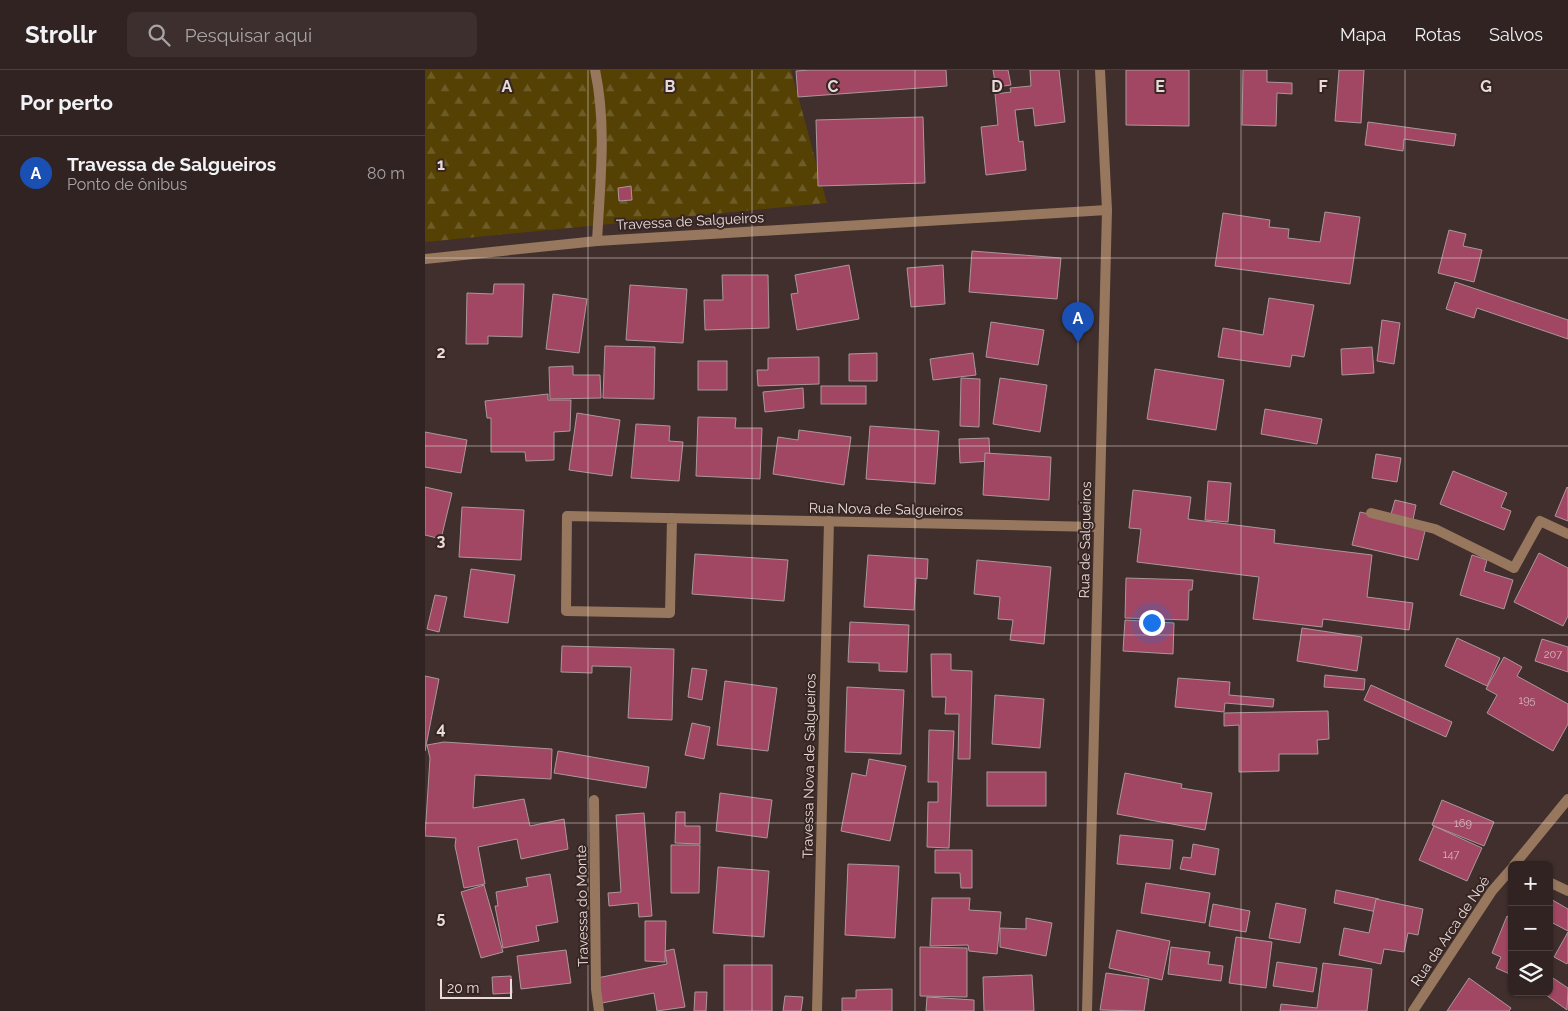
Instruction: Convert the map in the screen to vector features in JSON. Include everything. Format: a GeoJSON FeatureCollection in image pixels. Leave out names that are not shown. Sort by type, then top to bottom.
{"type":"FeatureCollection","features":[{"type":"Feature","properties":{"kind":"street"},"geometry":{"type":"LineString","coordinates":[[595,70],[599,88],[602,153],[597,241]]}},
{"type":"Feature","properties":{"kind":"street","name":"Rua de Salgueiros"},"geometry":{"type":"LineString","coordinates":[[1087,1011],[1107,210],[1100,70]]}},
{"type":"Feature","properties":{"kind":"street","name":"Travessa de Salgueiros"},"geometry":{"type":"LineString","coordinates":[[425,259],[597,241],[1107,210]]}},
{"type":"Feature","properties":{"kind":"street"},"geometry":{"type":"LineString","coordinates":[[1371,513],[1435,529],[1514,568],[1540,521],[1568,534]]}},
{"type":"Feature","properties":{"kind":"street","name":"Rua Nova de Salgueiros"},"geometry":{"type":"LineString","coordinates":[[672,518],[669,613],[565,611],[567,516],[672,518],[829,521],[1099,527]]}},
{"type":"Feature","properties":{"kind":"street","name":"Travessa Nova de Salgueiros"},"geometry":{"type":"LineString","coordinates":[[817,1011],[829,521]]}},
{"type":"Feature","properties":{"kind":"street"},"geometry":{"type":"LineString","coordinates":[[1517,861],[1568,799]]}},
{"type":"Feature","properties":{"kind":"street","name":"Travessa do Monte"},"geometry":{"type":"LineString","coordinates":[[594,800],[596,989],[599,1011]]}},
{"type":"Feature","properties":{"kind":"street","name":"Rua da Arca de Noé"},"geometry":{"type":"LineString","coordinates":[[1413,1011],[1493,891],[1508,873]]}},
{"type":"Feature","properties":{"kind":"street"},"geometry":{"type":"LineString","coordinates":[[1553,884],[1568,891]]}},
{"type":"Feature","properties":{"kind":"green space"},"geometry":{"type":"Polygon","coordinates":[[[425,70],[791,70],[827,203],[425,242],[425,70]]]}},
{"type":"Feature","properties":{"kind":"building"},"geometry":{"type":"Polygon","coordinates":[[[946,70],[947,86],[798,97],[796,71],[946,70]]]}},
{"type":"Feature","properties":{"kind":"building"},"geometry":{"type":"Polygon","coordinates":[[[993,70],[1008,70],[1011,85],[996,87],[993,70]]]}},
{"type":"Feature","properties":{"kind":"building"},"geometry":{"type":"Polygon","coordinates":[[[1030,70],[1059,70],[1065,122],[1035,126],[1033,108],[1015,110],[1019,142],[1023,141],[1026,170],[986,175],[981,127],[998,125],[995,94],[1011,92],[1010,88],[1031,86],[1030,70]]]}},
{"type":"Feature","properties":{"kind":"building"},"geometry":{"type":"Polygon","coordinates":[[[1126,70],[1189,70],[1189,126],[1126,125],[1126,70]]]}},
{"type":"Feature","properties":{"kind":"building"},"geometry":{"type":"Polygon","coordinates":[[[1243,70],[1267,70],[1267,82],[1292,83],[1292,94],[1277,93],[1276,126],[1242,125],[1243,70]]]}},
{"type":"Feature","properties":{"kind":"building"},"geometry":{"type":"Polygon","coordinates":[[[1339,70],[1364,70],[1361,123],[1335,121],[1339,70]]]}},
{"type":"Feature","properties":{"kind":"building"},"geometry":{"type":"Polygon","coordinates":[[[923,117],[925,183],[818,186],[816,120],[923,117]]]}},
{"type":"Feature","properties":{"kind":"building"},"geometry":{"type":"Polygon","coordinates":[[[1368,122],[1456,134],[1454,146],[1404,139],[1403,151],[1365,145],[1368,122]]]}},
{"type":"Feature","properties":{"kind":"building"},"geometry":{"type":"Polygon","coordinates":[[[631,186],[632,200],[619,201],[618,188],[631,186]]]}},
{"type":"Feature","properties":{"kind":"building"},"geometry":{"type":"Polygon","coordinates":[[[1325,212],[1360,217],[1350,284],[1215,266],[1223,213],[1270,220],[1269,227],[1289,229],[1288,238],[1320,242],[1325,212]]]}},
{"type":"Feature","properties":{"kind":"building"},"geometry":{"type":"Polygon","coordinates":[[[1449,230],[1466,234],[1463,246],[1482,250],[1474,282],[1438,273],[1449,230]]]}},
{"type":"Feature","properties":{"kind":"building"},"geometry":{"type":"Polygon","coordinates":[[[972,251],[1061,258],[1057,299],[969,292],[972,251]]]}},
{"type":"Feature","properties":{"kind":"building"},"geometry":{"type":"Polygon","coordinates":[[[849,265],[859,319],[797,330],[791,294],[798,293],[795,275],[849,265]]]}},
{"type":"Feature","properties":{"kind":"building"},"geometry":{"type":"Polygon","coordinates":[[[943,265],[945,304],[911,307],[907,268],[943,265]]]}},
{"type":"Feature","properties":{"kind":"building"},"geometry":{"type":"Polygon","coordinates":[[[722,275],[768,275],[769,328],[705,330],[704,300],[723,300],[722,275]]]}},
{"type":"Feature","properties":{"kind":"building"},"geometry":{"type":"Polygon","coordinates":[[[1455,282],[1568,320],[1568,339],[1477,308],[1474,318],[1446,309],[1455,282]]]}},
{"type":"Feature","properties":{"kind":"building"},"geometry":{"type":"Polygon","coordinates":[[[494,284],[524,284],[522,337],[488,336],[488,344],[466,344],[467,293],[493,294],[494,284]]]}},
{"type":"Feature","properties":{"kind":"building"},"geometry":{"type":"Polygon","coordinates":[[[630,285],[687,289],[683,343],[626,340],[630,285]]]}},
{"type":"Feature","properties":{"kind":"building"},"geometry":{"type":"Polygon","coordinates":[[[553,294],[587,299],[579,353],[546,349],[553,294]]]}},
{"type":"Feature","properties":{"kind":"building"},"geometry":{"type":"Polygon","coordinates":[[[1269,298],[1314,305],[1304,357],[1292,355],[1290,367],[1218,357],[1223,328],[1263,335],[1269,298]]]}},
{"type":"Feature","properties":{"kind":"building"},"geometry":{"type":"Polygon","coordinates":[[[1382,320],[1400,323],[1394,364],[1377,361],[1382,320]]]}},
{"type":"Feature","properties":{"kind":"building"},"geometry":{"type":"Polygon","coordinates":[[[991,322],[1044,330],[1038,365],[986,357],[991,322]]]}},
{"type":"Feature","properties":{"kind":"building"},"geometry":{"type":"Polygon","coordinates":[[[605,346],[655,347],[654,399],[603,398],[605,346]]]}},
{"type":"Feature","properties":{"kind":"building"},"geometry":{"type":"Polygon","coordinates":[[[1372,347],[1374,373],[1342,375],[1341,349],[1372,347]]]}},
{"type":"Feature","properties":{"kind":"building"},"geometry":{"type":"Polygon","coordinates":[[[877,353],[877,381],[849,381],[849,354],[877,353]]]}},
{"type":"Feature","properties":{"kind":"building"},"geometry":{"type":"Polygon","coordinates":[[[973,353],[976,375],[933,380],[930,359],[973,353]]]}},
{"type":"Feature","properties":{"kind":"building"},"geometry":{"type":"Polygon","coordinates":[[[819,357],[819,384],[758,386],[757,370],[768,370],[768,358],[819,357]]]}},
{"type":"Feature","properties":{"kind":"building"},"geometry":{"type":"Polygon","coordinates":[[[698,361],[727,361],[727,390],[698,390],[698,361]]]}},
{"type":"Feature","properties":{"kind":"building"},"geometry":{"type":"Polygon","coordinates":[[[573,366],[573,375],[600,375],[601,398],[550,399],[549,367],[573,366]]]}},
{"type":"Feature","properties":{"kind":"building"},"geometry":{"type":"Polygon","coordinates":[[[1155,369],[1224,380],[1216,430],[1147,419],[1155,369]]]}},
{"type":"Feature","properties":{"kind":"building"},"geometry":{"type":"Polygon","coordinates":[[[961,378],[980,379],[979,427],[960,426],[961,378]]]}},
{"type":"Feature","properties":{"kind":"building"},"geometry":{"type":"Polygon","coordinates":[[[1000,378],[1047,385],[1040,432],[993,424],[1000,378]]]}},
{"type":"Feature","properties":{"kind":"building"},"geometry":{"type":"Polygon","coordinates":[[[821,386],[866,386],[866,404],[821,404],[821,386]]]}},
{"type":"Feature","properties":{"kind":"building"},"geometry":{"type":"Polygon","coordinates":[[[803,388],[804,408],[765,412],[763,392],[803,388]]]}},
{"type":"Feature","properties":{"kind":"building"},"geometry":{"type":"Polygon","coordinates":[[[548,394],[548,400],[571,400],[570,431],[554,432],[554,460],[526,461],[525,452],[491,452],[491,418],[487,418],[485,401],[548,394]]]}},
{"type":"Feature","properties":{"kind":"building"},"geometry":{"type":"Polygon","coordinates":[[[1265,409],[1322,419],[1317,444],[1261,434],[1265,409]]]}},
{"type":"Feature","properties":{"kind":"building"},"geometry":{"type":"Polygon","coordinates":[[[577,413],[620,420],[612,476],[569,470],[577,413]]]}},
{"type":"Feature","properties":{"kind":"building"},"geometry":{"type":"Polygon","coordinates":[[[698,417],[736,418],[735,428],[762,428],[760,479],[696,476],[698,417]]]}},
{"type":"Feature","properties":{"kind":"building"},"geometry":{"type":"Polygon","coordinates":[[[636,424],[670,426],[669,441],[683,442],[679,481],[631,478],[636,424]]]}},
{"type":"Feature","properties":{"kind":"building"},"geometry":{"type":"Polygon","coordinates":[[[870,426],[939,431],[935,484],[866,479],[870,426]]]}},
{"type":"Feature","properties":{"kind":"building"},"geometry":{"type":"Polygon","coordinates":[[[799,430],[851,437],[844,485],[773,474],[778,437],[798,440],[799,430]]]}},
{"type":"Feature","properties":{"kind":"building"},"geometry":{"type":"Polygon","coordinates":[[[425,432],[467,440],[461,473],[425,467],[425,432]]]}},
{"type":"Feature","properties":{"kind":"building"},"geometry":{"type":"Polygon","coordinates":[[[989,438],[990,461],[960,463],[959,439],[989,438]]]}},
{"type":"Feature","properties":{"kind":"building"},"geometry":{"type":"Polygon","coordinates":[[[985,453],[1051,457],[1049,500],[983,495],[985,453]]]}},
{"type":"Feature","properties":{"kind":"building"},"geometry":{"type":"Polygon","coordinates":[[[1376,454],[1401,458],[1397,482],[1372,478],[1376,454]]]}},
{"type":"Feature","properties":{"kind":"building"},"geometry":{"type":"Polygon","coordinates":[[[1453,471],[1507,493],[1501,507],[1511,511],[1504,530],[1440,504],[1453,471]]]}},
{"type":"Feature","properties":{"kind":"building"},"geometry":{"type":"Polygon","coordinates":[[[1208,481],[1231,483],[1228,522],[1205,520],[1208,481]]]}},
{"type":"Feature","properties":{"kind":"building"},"geometry":{"type":"Polygon","coordinates":[[[425,487],[452,493],[441,539],[425,535],[425,487]]]}},
{"type":"Feature","properties":{"kind":"building"},"geometry":{"type":"Polygon","coordinates":[[[1568,488],[1568,521],[1555,516],[1568,488]]]}},
{"type":"Feature","properties":{"kind":"building"},"geometry":{"type":"Polygon","coordinates":[[[1133,490],[1191,497],[1188,519],[1275,530],[1274,543],[1372,555],[1367,597],[1413,603],[1409,630],[1323,619],[1322,627],[1253,619],[1259,577],[1137,562],[1141,529],[1129,528],[1133,490]]]}},
{"type":"Feature","properties":{"kind":"building"},"geometry":{"type":"Polygon","coordinates":[[[1395,500],[1416,505],[1413,520],[1391,514],[1395,500]]]}},
{"type":"Feature","properties":{"kind":"building"},"geometry":{"type":"Polygon","coordinates":[[[462,507],[524,510],[521,560],[459,557],[462,507]]]}},
{"type":"Feature","properties":{"kind":"building"},"geometry":{"type":"Polygon","coordinates":[[[1360,512],[1426,527],[1418,560],[1352,545],[1360,512]]]}},
{"type":"Feature","properties":{"kind":"building"},"geometry":{"type":"Polygon","coordinates":[[[1539,553],[1568,568],[1568,616],[1563,626],[1514,602],[1539,553]]]}},
{"type":"Feature","properties":{"kind":"building"},"geometry":{"type":"Polygon","coordinates":[[[695,554],[788,560],[784,601],[692,594],[695,554]]]}},
{"type":"Feature","properties":{"kind":"building"},"geometry":{"type":"Polygon","coordinates":[[[868,555],[928,559],[927,579],[916,578],[914,610],[864,607],[868,555]]]}},
{"type":"Feature","properties":{"kind":"building"},"geometry":{"type":"Polygon","coordinates":[[[1472,555],[1487,560],[1484,571],[1513,580],[1504,609],[1460,595],[1472,555]]]}},
{"type":"Feature","properties":{"kind":"building"},"geometry":{"type":"Polygon","coordinates":[[[977,560],[1051,567],[1044,644],[1010,640],[1013,620],[998,619],[1000,597],[974,594],[977,560]]]}},
{"type":"Feature","properties":{"kind":"building"},"geometry":{"type":"Polygon","coordinates":[[[471,569],[515,575],[508,623],[464,617],[471,569]]]}},
{"type":"Feature","properties":{"kind":"building"},"geometry":{"type":"Polygon","coordinates":[[[1126,578],[1193,580],[1192,590],[1189,590],[1188,620],[1125,618],[1126,578]]]}},
{"type":"Feature","properties":{"kind":"building"},"geometry":{"type":"Polygon","coordinates":[[[435,595],[447,597],[439,632],[427,629],[435,595]]]}},
{"type":"Feature","properties":{"kind":"building"},"geometry":{"type":"Polygon","coordinates":[[[1125,620],[1174,623],[1173,654],[1123,651],[1125,620]]]}},
{"type":"Feature","properties":{"kind":"building"},"geometry":{"type":"Polygon","coordinates":[[[850,622],[909,625],[907,672],[879,671],[879,663],[848,662],[850,622]]]}},
{"type":"Feature","properties":{"kind":"building"},"geometry":{"type":"Polygon","coordinates":[[[1302,628],[1362,637],[1357,671],[1297,661],[1302,628]]]}},
{"type":"Feature","properties":{"kind":"building"},"geometry":{"type":"Polygon","coordinates":[[[1457,638],[1500,658],[1487,686],[1445,666],[1457,638]]]}},
{"type":"Feature","properties":{"kind":"building"},"geometry":{"type":"Polygon","coordinates":[[[1542,639],[1568,647],[1568,672],[1535,661],[1542,639]]]}},
{"type":"Feature","properties":{"kind":"building"},"geometry":{"type":"Polygon","coordinates":[[[562,646],[674,649],[672,720],[628,718],[631,667],[592,666],[592,673],[561,672],[562,646]]]}},
{"type":"Feature","properties":{"kind":"building"},"geometry":{"type":"Polygon","coordinates":[[[931,654],[951,654],[951,670],[972,671],[970,759],[958,759],[959,714],[945,714],[946,697],[932,697],[931,654]]]}},
{"type":"Feature","properties":{"kind":"building"},"geometry":{"type":"Polygon","coordinates":[[[1504,657],[1522,667],[1517,676],[1568,704],[1568,724],[1553,751],[1487,713],[1497,695],[1486,689],[1504,657]]]}},
{"type":"Feature","properties":{"kind":"building"},"geometry":{"type":"Polygon","coordinates":[[[692,668],[707,670],[702,700],[688,697],[692,668]]]}},
{"type":"Feature","properties":{"kind":"building"},"geometry":{"type":"Polygon","coordinates":[[[1325,675],[1365,679],[1364,690],[1324,687],[1325,675]]]}},
{"type":"Feature","properties":{"kind":"building"},"geometry":{"type":"Polygon","coordinates":[[[425,676],[439,679],[425,751],[425,676]]]}},
{"type":"Feature","properties":{"kind":"building"},"geometry":{"type":"Polygon","coordinates":[[[1178,678],[1230,682],[1229,695],[1274,699],[1273,707],[1225,703],[1224,712],[1175,707],[1178,678]]]}},
{"type":"Feature","properties":{"kind":"building"},"geometry":{"type":"Polygon","coordinates":[[[725,681],[777,688],[768,751],[717,745],[725,681]]]}},
{"type":"Feature","properties":{"kind":"building"},"geometry":{"type":"Polygon","coordinates":[[[1371,685],[1452,722],[1446,737],[1364,700],[1371,685]]]}},
{"type":"Feature","properties":{"kind":"building"},"geometry":{"type":"Polygon","coordinates":[[[847,687],[904,690],[901,754],[845,752],[847,687]]]}},
{"type":"Feature","properties":{"kind":"building"},"geometry":{"type":"Polygon","coordinates":[[[995,695],[1044,699],[1040,748],[992,744],[995,695]]]}},
{"type":"Feature","properties":{"kind":"building"},"geometry":{"type":"Polygon","coordinates":[[[1328,711],[1329,739],[1317,740],[1318,754],[1279,754],[1279,771],[1239,772],[1239,725],[1224,726],[1224,713],[1328,711]]]}},
{"type":"Feature","properties":{"kind":"building"},"geometry":{"type":"Polygon","coordinates":[[[692,723],[710,727],[704,759],[685,755],[692,723]]]}},
{"type":"Feature","properties":{"kind":"building"},"geometry":{"type":"Polygon","coordinates":[[[929,730],[954,731],[949,848],[927,847],[928,802],[938,802],[938,782],[928,782],[929,730]]]}},
{"type":"Feature","properties":{"kind":"building"},"geometry":{"type":"Polygon","coordinates":[[[444,742],[552,749],[551,779],[475,775],[473,808],[524,799],[530,826],[564,819],[568,849],[521,859],[517,839],[478,847],[485,884],[464,888],[455,846],[456,838],[425,836],[430,758],[427,745],[444,742]]]}},
{"type":"Feature","properties":{"kind":"building"},"geometry":{"type":"Polygon","coordinates":[[[558,751],[649,767],[646,788],[554,773],[558,751]]]}},
{"type":"Feature","properties":{"kind":"building"},"geometry":{"type":"Polygon","coordinates":[[[869,759],[906,766],[890,841],[841,831],[852,773],[866,776],[869,759]]]}},
{"type":"Feature","properties":{"kind":"building"},"geometry":{"type":"Polygon","coordinates":[[[987,772],[1046,772],[1046,806],[987,806],[987,772]]]}},
{"type":"Feature","properties":{"kind":"building"},"geometry":{"type":"Polygon","coordinates":[[[1125,773],[1182,784],[1181,788],[1212,793],[1205,830],[1117,814],[1125,773]]]}},
{"type":"Feature","properties":{"kind":"building"},"geometry":{"type":"Polygon","coordinates":[[[720,793],[772,800],[767,838],[716,831],[720,793]]]}},
{"type":"Feature","properties":{"kind":"building"},"geometry":{"type":"Polygon","coordinates":[[[1442,800],[1494,822],[1484,846],[1432,825],[1442,800]]]}},
{"type":"Feature","properties":{"kind":"building"},"geometry":{"type":"Polygon","coordinates":[[[676,812],[685,812],[685,826],[700,826],[700,844],[675,843],[676,812]]]}},
{"type":"Feature","properties":{"kind":"building"},"geometry":{"type":"Polygon","coordinates":[[[644,813],[652,916],[639,917],[638,903],[609,906],[608,893],[621,892],[616,815],[644,813]]]}},
{"type":"Feature","properties":{"kind":"building"},"geometry":{"type":"Polygon","coordinates":[[[1434,826],[1482,848],[1467,881],[1419,860],[1434,826]]]}},
{"type":"Feature","properties":{"kind":"building"},"geometry":{"type":"Polygon","coordinates":[[[1120,835],[1173,840],[1170,869],[1117,864],[1120,835]]]}},
{"type":"Feature","properties":{"kind":"building"},"geometry":{"type":"Polygon","coordinates":[[[1193,844],[1219,849],[1215,875],[1180,869],[1183,857],[1191,858],[1193,844]]]}},
{"type":"Feature","properties":{"kind":"building"},"geometry":{"type":"Polygon","coordinates":[[[671,845],[700,845],[699,893],[671,893],[671,845]]]}},
{"type":"Feature","properties":{"kind":"building"},"geometry":{"type":"Polygon","coordinates":[[[935,850],[972,850],[972,888],[961,888],[960,873],[935,873],[935,850]]]}},
{"type":"Feature","properties":{"kind":"building"},"geometry":{"type":"Polygon","coordinates":[[[848,864],[899,866],[895,938],[845,935],[848,864]]]}},
{"type":"Feature","properties":{"kind":"building"},"geometry":{"type":"Polygon","coordinates":[[[718,867],[769,871],[764,937],[713,933],[718,867]]]}},
{"type":"Feature","properties":{"kind":"building"},"geometry":{"type":"Polygon","coordinates":[[[550,874],[558,922],[536,926],[539,941],[503,948],[495,906],[498,906],[496,892],[528,886],[526,878],[550,874]]]}},
{"type":"Feature","properties":{"kind":"building"},"geometry":{"type":"Polygon","coordinates":[[[1146,883],[1210,893],[1205,923],[1141,913],[1146,883]]]}},
{"type":"Feature","properties":{"kind":"building"},"geometry":{"type":"Polygon","coordinates":[[[484,885],[503,952],[481,958],[461,892],[484,885]]]}},
{"type":"Feature","properties":{"kind":"building"},"geometry":{"type":"Polygon","coordinates":[[[1336,890],[1379,899],[1377,912],[1334,903],[1336,890]]]}},
{"type":"Feature","properties":{"kind":"building"},"geometry":{"type":"Polygon","coordinates":[[[932,898],[970,898],[969,910],[1001,912],[997,954],[969,951],[968,945],[930,946],[932,898]]]}},
{"type":"Feature","properties":{"kind":"building"},"geometry":{"type":"Polygon","coordinates":[[[1376,899],[1423,909],[1418,935],[1408,933],[1404,952],[1384,949],[1381,964],[1339,955],[1344,928],[1369,933],[1376,899]]]}},
{"type":"Feature","properties":{"kind":"building"},"geometry":{"type":"Polygon","coordinates":[[[1553,900],[1568,909],[1568,931],[1553,923],[1553,900]]]}},
{"type":"Feature","properties":{"kind":"building"},"geometry":{"type":"Polygon","coordinates":[[[1276,903],[1306,909],[1300,943],[1269,938],[1276,903]]]}},
{"type":"Feature","properties":{"kind":"building"},"geometry":{"type":"Polygon","coordinates":[[[1213,904],[1250,911],[1246,932],[1209,926],[1213,904]]]}},
{"type":"Feature","properties":{"kind":"building"},"geometry":{"type":"Polygon","coordinates":[[[1507,916],[1508,973],[1496,968],[1501,957],[1492,953],[1507,916]]]}},
{"type":"Feature","properties":{"kind":"building"},"geometry":{"type":"Polygon","coordinates":[[[1026,918],[1052,923],[1046,956],[1000,947],[1000,928],[1026,929],[1026,918]]]}},
{"type":"Feature","properties":{"kind":"building"},"geometry":{"type":"Polygon","coordinates":[[[645,921],[666,921],[665,962],[645,961],[645,921]]]}},
{"type":"Feature","properties":{"kind":"building"},"geometry":{"type":"Polygon","coordinates":[[[1117,930],[1170,941],[1162,980],[1109,968],[1117,930]]]}},
{"type":"Feature","properties":{"kind":"building"},"geometry":{"type":"Polygon","coordinates":[[[1568,932],[1568,962],[1567,964],[1554,957],[1568,932]]]}},
{"type":"Feature","properties":{"kind":"building"},"geometry":{"type":"Polygon","coordinates":[[[1236,937],[1272,942],[1266,988],[1229,983],[1236,937]]]}},
{"type":"Feature","properties":{"kind":"building"},"geometry":{"type":"Polygon","coordinates":[[[920,947],[967,948],[967,997],[920,996],[920,947]]]}},
{"type":"Feature","properties":{"kind":"building"},"geometry":{"type":"Polygon","coordinates":[[[1171,947],[1210,952],[1208,964],[1223,966],[1221,981],[1168,974],[1171,947]]]}},
{"type":"Feature","properties":{"kind":"building"},"geometry":{"type":"Polygon","coordinates":[[[674,949],[685,1007],[657,1011],[654,993],[602,1003],[597,978],[667,964],[665,951],[674,949]]]}},
{"type":"Feature","properties":{"kind":"building"},"geometry":{"type":"Polygon","coordinates":[[[566,950],[571,983],[521,989],[517,956],[566,950]]]}},
{"type":"Feature","properties":{"kind":"building"},"geometry":{"type":"Polygon","coordinates":[[[1277,962],[1317,968],[1313,992],[1273,986],[1277,962]]]}},
{"type":"Feature","properties":{"kind":"building"},"geometry":{"type":"Polygon","coordinates":[[[1323,963],[1372,969],[1367,1011],[1280,1011],[1281,1004],[1317,1008],[1323,963]]]}},
{"type":"Feature","properties":{"kind":"building"},"geometry":{"type":"Polygon","coordinates":[[[724,965],[772,965],[772,1011],[724,1011],[724,965]]]}},
{"type":"Feature","properties":{"kind":"building"},"geometry":{"type":"Polygon","coordinates":[[[1106,973],[1149,979],[1144,1011],[1100,1010],[1106,973]]]}},
{"type":"Feature","properties":{"kind":"building"},"geometry":{"type":"Polygon","coordinates":[[[1032,975],[1034,1011],[984,1011],[983,977],[1032,975]]]}},
{"type":"Feature","properties":{"kind":"building"},"geometry":{"type":"Polygon","coordinates":[[[511,976],[512,993],[493,994],[492,977],[511,976]]]}},
{"type":"Feature","properties":{"kind":"building"},"geometry":{"type":"Polygon","coordinates":[[[1469,978],[1511,1008],[1509,1011],[1447,1011],[1469,978]]]}},
{"type":"Feature","properties":{"kind":"building"},"geometry":{"type":"Polygon","coordinates":[[[1553,978],[1568,988],[1567,1010],[1548,996],[1553,996],[1553,978]]]}},
{"type":"Feature","properties":{"kind":"building"},"geometry":{"type":"Polygon","coordinates":[[[892,989],[892,1011],[842,1011],[842,998],[856,998],[856,990],[892,989]]]}},
{"type":"Feature","properties":{"kind":"building"},"geometry":{"type":"Polygon","coordinates":[[[695,992],[707,992],[706,1011],[694,1011],[695,992]]]}},
{"type":"Feature","properties":{"kind":"building"},"geometry":{"type":"Polygon","coordinates":[[[785,996],[803,997],[801,1011],[783,1011],[785,996]]]}},
{"type":"Feature","properties":{"kind":"building"},"geometry":{"type":"Polygon","coordinates":[[[927,997],[974,1000],[974,1011],[926,1011],[927,997]]]}},
{"type":"Feature","properties":{"kind":"place","name":"Travessa de Salgueiros"},"geometry":{"type":"Point","coordinates":[1078,343]}}]}
